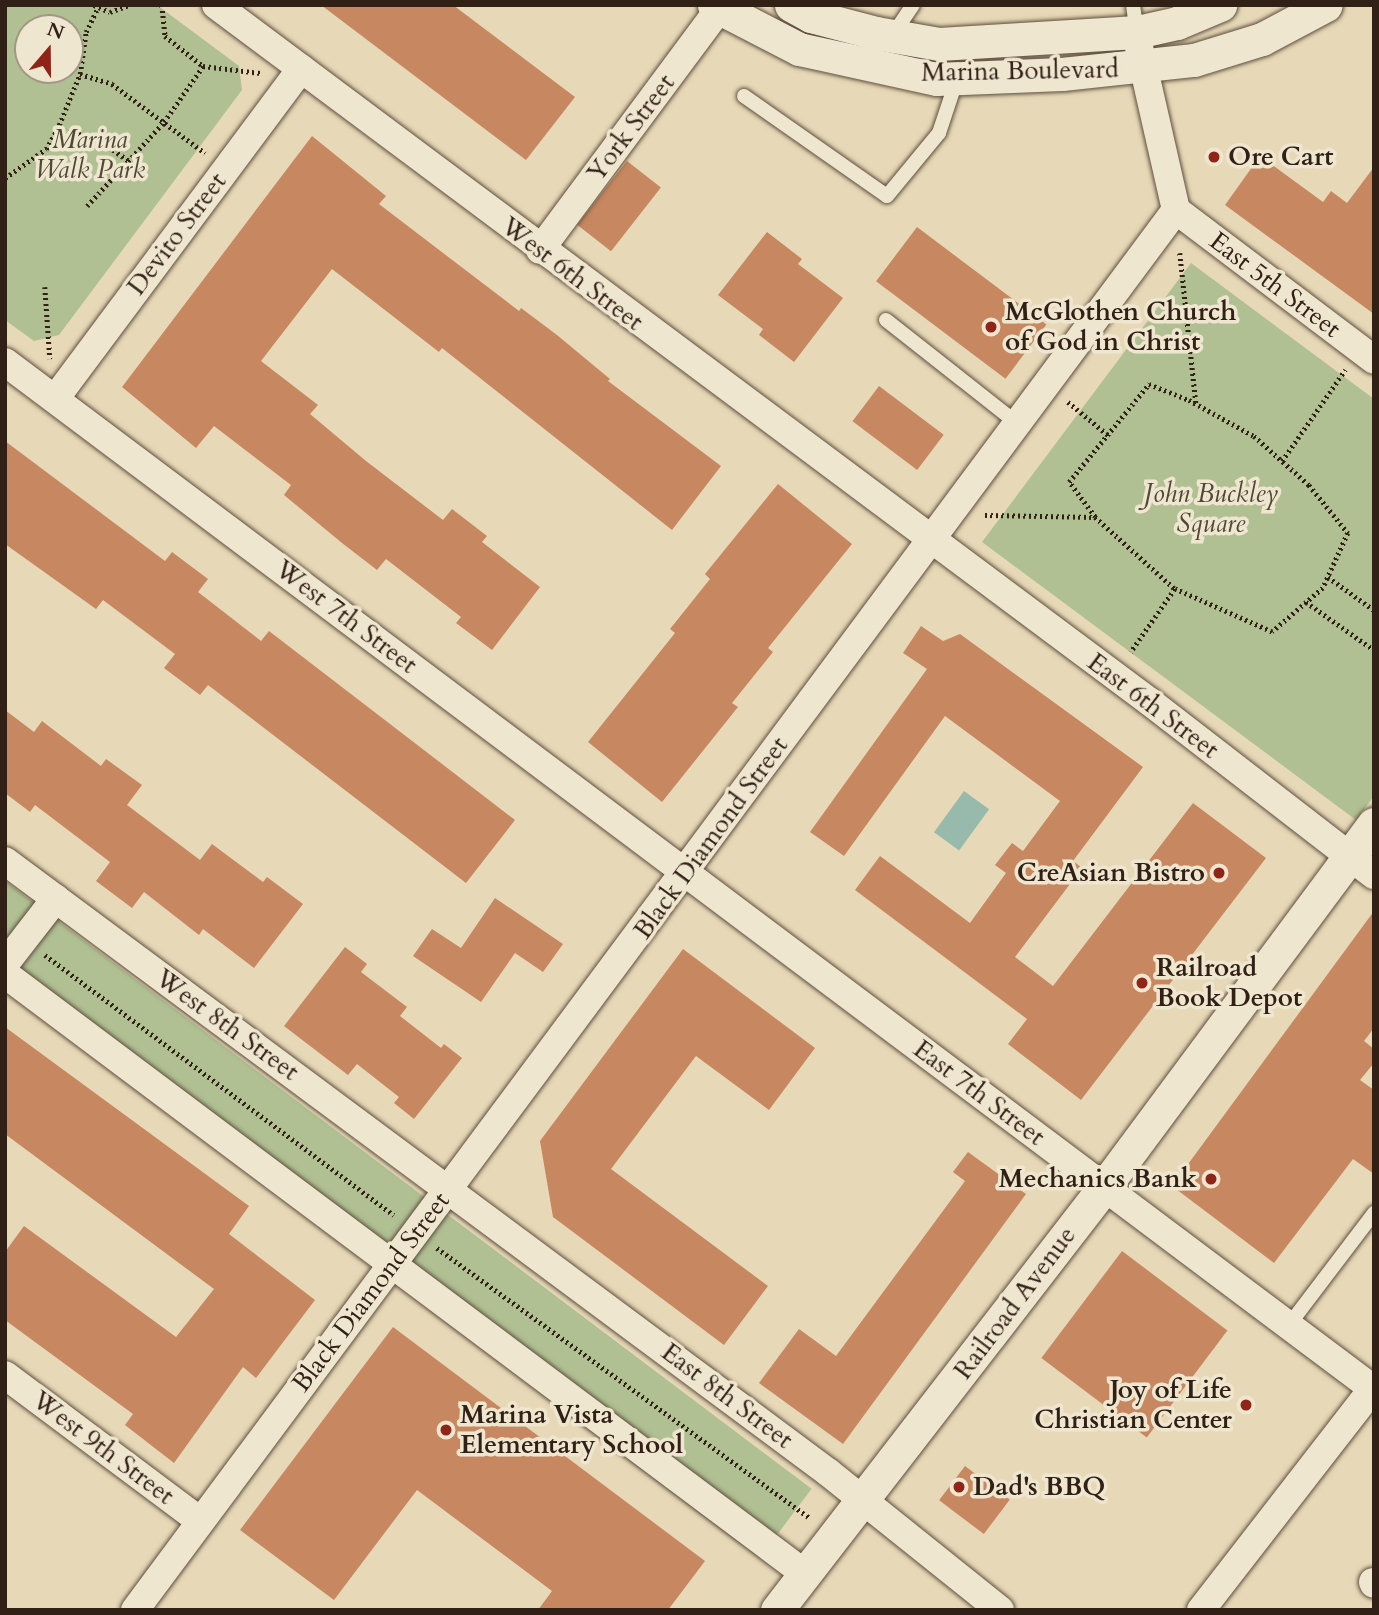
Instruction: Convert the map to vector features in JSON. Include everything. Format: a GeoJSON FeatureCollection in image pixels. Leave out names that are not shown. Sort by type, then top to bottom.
{"type":"FeatureCollection","features":[{"type":"Feature","properties":{"kind":"street","name":"West 6th Street"},"geometry":{"type":"LineString","coordinates":[[216,5],[540,250],[931,539]]}},
{"type":"Feature","properties":{"kind":"street","name":"Marina Boulevard"},"geometry":{"type":"LineString","coordinates":[[791,5],[811,16],[892,36],[939,44],[1135,19],[1177,23],[1220,5]]}},
{"type":"Feature","properties":{"kind":"street","name":"Marina Boulevard"},"geometry":{"type":"LineString","coordinates":[[718,6],[799,49],[869,67],[937,79],[1142,68],[1194,60],[1262,39],[1326,5]]}},
{"type":"Feature","properties":{"kind":"street","name":"York Street"},"geometry":{"type":"LineString","coordinates":[[540,250],[718,6]]}},
{"type":"Feature","properties":{"kind":"street"},"geometry":{"type":"LineString","coordinates":[[1135,19],[1142,68],[1176,210]]}},
{"type":"Feature","properties":{"kind":"street","name":"Devito Street"},"geometry":{"type":"LineString","coordinates":[[55,399],[301,69]]}},
{"type":"Feature","properties":{"kind":"street","name":"East 5th Street"},"geometry":{"type":"LineString","coordinates":[[1176,210],[1367,355]]}},
{"type":"Feature","properties":{"kind":"street","name":"Black Diamond Street"},"geometry":{"type":"LineString","coordinates":[[135,1610],[686,873],[1176,210]]}},
{"type":"Feature","properties":{"kind":"street","name":"West 7th Street"},"geometry":{"type":"LineString","coordinates":[[5,362],[686,873]]}},
{"type":"Feature","properties":{"kind":"street","name":"East 6th Street"},"geometry":{"type":"LineString","coordinates":[[931,539],[1362,865]]}},
{"type":"Feature","properties":{"kind":"street","name":"Railroad Avenue"},"geometry":{"type":"LineString","coordinates":[[777,1610],[1104,1187],[1362,865],[1374,824]]}},
{"type":"Feature","properties":{"kind":"street","name":"West 8th Street"},"geometry":{"type":"LineString","coordinates":[[5,861],[449,1189]]}},
{"type":"Feature","properties":{"kind":"street","name":"East 7th Street"},"geometry":{"type":"LineString","coordinates":[[686,873],[1373,1388]]}},
{"type":"Feature","properties":{"kind":"street"},"geometry":{"type":"LineString","coordinates":[[5,964],[56,898]]}},
{"type":"Feature","properties":{"kind":"street"},"geometry":{"type":"LineString","coordinates":[[5,974],[804,1573]]}},
{"type":"Feature","properties":{"kind":"street","name":"East 8th Street"},"geometry":{"type":"LineString","coordinates":[[449,1189],[862,1501],[1000,1610]]}},
{"type":"Feature","properties":{"kind":"street","name":"West 9th Street"},"geometry":{"type":"LineString","coordinates":[[5,1375],[200,1521]]}},
{"type":"Feature","properties":{"kind":"street"},"geometry":{"type":"LineString","coordinates":[[1201,1610],[1373,1388]]}},
{"type":"Feature","properties":{"kind":"lane"},"geometry":{"type":"LineString","coordinates":[[892,36],[913,5]]}},
{"type":"Feature","properties":{"kind":"lane"},"geometry":{"type":"LineString","coordinates":[[744,96],[887,196],[939,133],[958,78]]}},
{"type":"Feature","properties":{"kind":"lane"},"geometry":{"type":"LineString","coordinates":[[886,320],[1018,424]]}},
{"type":"Feature","properties":{"kind":"lane"},"geometry":{"type":"LineString","coordinates":[[1289,1325],[1374,1213]]}},
{"type":"Feature","properties":{"kind":"path"},"geometry":{"type":"LineString","coordinates":[[84,46],[86,32],[96,7],[110,12],[130,5]]}},
{"type":"Feature","properties":{"kind":"path"},"geometry":{"type":"LineString","coordinates":[[162,5],[164,36],[203,66],[250,74],[301,69]]}},
{"type":"Feature","properties":{"kind":"path"},"geometry":{"type":"LineString","coordinates":[[87,206],[164,122],[203,66]]}},
{"type":"Feature","properties":{"kind":"path"},"geometry":{"type":"LineString","coordinates":[[84,75],[112,84],[226,168]]}},
{"type":"Feature","properties":{"kind":"path"},"geometry":{"type":"LineString","coordinates":[[5,178],[46,149],[76,84]]}},
{"type":"Feature","properties":{"kind":"path"},"geometry":{"type":"LineString","coordinates":[[57,130],[95,137],[129,161]]}},
{"type":"Feature","properties":{"kind":"path"},"geometry":{"type":"LineString","coordinates":[[1176,210],[1195,403]]}},
{"type":"Feature","properties":{"kind":"path"},"geometry":{"type":"LineString","coordinates":[[45,287],[55,399]]}},
{"type":"Feature","properties":{"kind":"path"},"geometry":{"type":"LineString","coordinates":[[1282,461],[1367,355]]}},
{"type":"Feature","properties":{"kind":"path"},"geometry":{"type":"LineString","coordinates":[[1149,384],[1195,403],[1255,436],[1309,485],[1348,533],[1323,588],[1272,632],[1175,589],[1095,516],[1069,482],[1149,384]]}},
{"type":"Feature","properties":{"kind":"path"},"geometry":{"type":"LineString","coordinates":[[1048,385],[1108,435]]}},
{"type":"Feature","properties":{"kind":"path"},"geometry":{"type":"LineString","coordinates":[[949,515],[1095,516]]}},
{"type":"Feature","properties":{"kind":"path"},"geometry":{"type":"LineString","coordinates":[[1328,577],[1374,610]]}},
{"type":"Feature","properties":{"kind":"path"},"geometry":{"type":"LineString","coordinates":[[1114,676],[1175,589]]}},
{"type":"Feature","properties":{"kind":"path"},"geometry":{"type":"LineString","coordinates":[[1306,602],[1374,650]]}},
{"type":"Feature","properties":{"kind":"green space","name":"Marina Walk Park"},"geometry":{"type":"Polygon","coordinates":[[[5,5],[157,5],[239,66],[242,90],[59,335],[34,341],[5,320],[5,5]]]}},
{"type":"Feature","properties":{"kind":"green space","name":"John Buckley Square"},"geometry":{"type":"Polygon","coordinates":[[[1191,263],[1374,399],[1374,796],[1356,820],[982,542],[1191,263]]]}},
{"type":"Feature","properties":{"kind":"green space"},"geometry":{"type":"Polygon","coordinates":[[[5,881],[812,1489],[759,1558],[5,990],[5,881]]]}},
{"type":"Feature","properties":{"kind":"shaded area"},"geometry":{"type":"Polygon","coordinates":[[[964,791],[989,809],[959,850],[934,832],[964,791]]]}},
{"type":"Feature","properties":{"kind":"building"},"geometry":{"type":"Polygon","coordinates":[[[321,5],[453,5],[575,97],[526,160],[321,5]]]}},
{"type":"Feature","properties":{"kind":"building"},"geometry":{"type":"Polygon","coordinates":[[[312,136],[386,196],[379,204],[519,311],[521,308],[557,335],[610,379],[608,381],[721,466],[672,530],[442,348],[439,352],[332,269],[261,361],[318,405],[310,414],[366,461],[443,520],[452,509],[487,536],[482,542],[540,587],[492,650],[456,623],[461,617],[386,559],[377,570],[342,543],[284,495],[291,485],[214,426],[196,448],[122,387],[312,136]]]}},
{"type":"Feature","properties":{"kind":"building"},"geometry":{"type":"Polygon","coordinates":[[[1260,156],[1323,202],[1331,191],[1347,203],[1374,167],[1374,314],[1225,205],[1260,156]]]}},
{"type":"Feature","properties":{"kind":"building"},"geometry":{"type":"Polygon","coordinates":[[[627,161],[661,187],[611,251],[577,225],[627,161]]]}},
{"type":"Feature","properties":{"kind":"building"},"geometry":{"type":"Polygon","coordinates":[[[917,227],[1046,324],[1005,379],[876,281],[917,227]]]}},
{"type":"Feature","properties":{"kind":"building"},"geometry":{"type":"Polygon","coordinates":[[[767,232],[802,259],[798,264],[843,298],[794,362],[759,335],[763,329],[718,295],[767,232]]]}},
{"type":"Feature","properties":{"kind":"building"},"geometry":{"type":"Polygon","coordinates":[[[879,386],[944,435],[917,470],[853,421],[879,386]]]}},
{"type":"Feature","properties":{"kind":"building"},"geometry":{"type":"Polygon","coordinates":[[[5,441],[165,561],[172,552],[208,579],[198,592],[261,641],[269,631],[515,820],[466,883],[208,685],[200,695],[164,668],[175,654],[103,600],[96,609],[5,544],[5,441]]]}},
{"type":"Feature","properties":{"kind":"building"},"geometry":{"type":"Polygon","coordinates":[[[778,484],[852,544],[768,648],[773,652],[732,703],[738,707],[662,802],[588,742],[675,633],[670,629],[710,579],[705,574],[778,484]]]}},
{"type":"Feature","properties":{"kind":"building"},"geometry":{"type":"Polygon","coordinates":[[[921,626],[943,641],[960,634],[1143,767],[1073,861],[1082,868],[1015,957],[1053,986],[1193,803],[1266,858],[1081,1100],[1008,1044],[1027,1019],[855,890],[880,856],[970,923],[1006,873],[995,865],[1012,843],[1023,851],[1060,801],[945,716],[844,856],[810,832],[927,669],[903,653],[921,626]]]}},
{"type":"Feature","properties":{"kind":"building"},"geometry":{"type":"Polygon","coordinates":[[[5,710],[34,732],[42,721],[101,766],[106,759],[142,785],[127,805],[200,860],[212,844],[263,882],[267,877],[303,904],[254,968],[203,929],[199,935],[144,892],[132,908],[96,881],[110,862],[35,805],[30,812],[5,793],[5,710]]]}},
{"type":"Feature","properties":{"kind":"building"},"geometry":{"type":"Polygon","coordinates":[[[495,898],[563,944],[543,972],[515,953],[481,1002],[413,956],[432,929],[461,948],[495,898]]]}},
{"type":"Feature","properties":{"kind":"building"},"geometry":{"type":"Polygon","coordinates":[[[1374,911],[1374,1028],[1364,1041],[1374,1049],[1374,1063],[1360,1080],[1374,1090],[1374,1174],[1353,1159],[1274,1263],[1172,1186],[1374,911]]]}},
{"type":"Feature","properties":{"kind":"building"},"geometry":{"type":"Polygon","coordinates":[[[345,947],[367,964],[361,972],[407,1007],[400,1016],[441,1048],[444,1044],[462,1058],[414,1119],[394,1103],[399,1097],[357,1064],[348,1075],[284,1026],[345,947]]]}},
{"type":"Feature","properties":{"kind":"building"},"geometry":{"type":"Polygon","coordinates":[[[683,949],[815,1048],[769,1110],[696,1056],[611,1169],[768,1286],[724,1345],[553,1217],[540,1141],[683,949]]]}},
{"type":"Feature","properties":{"kind":"building"},"geometry":{"type":"Polygon","coordinates":[[[5,1027],[249,1206],[229,1234],[315,1300],[256,1378],[243,1367],[174,1463],[125,1425],[133,1414],[5,1320],[5,1252],[24,1226],[176,1337],[214,1289],[5,1134],[5,1027]]]}},
{"type":"Feature","properties":{"kind":"building"},"geometry":{"type":"Polygon","coordinates":[[[968,1152],[1026,1194],[843,1444],[759,1383],[799,1329],[836,1356],[965,1181],[953,1172],[968,1152]]]}},
{"type":"Feature","properties":{"kind":"building"},"geometry":{"type":"Polygon","coordinates":[[[1122,1251],[1227,1330],[1147,1437],[1041,1358],[1122,1251]]]}},
{"type":"Feature","properties":{"kind":"building"},"geometry":{"type":"Polygon","coordinates":[[[393,1327],[705,1561],[668,1610],[538,1610],[552,1591],[417,1490],[334,1600],[240,1530],[393,1327]]]}},
{"type":"Feature","properties":{"kind":"building"},"geometry":{"type":"Polygon","coordinates":[[[965,1466],[1010,1500],[984,1534],[939,1500],[965,1466]]]}},
{"type":"Feature","properties":{"kind":"place","name":"Ore Cart"},"geometry":{"type":"Point","coordinates":[1214,157]}},
{"type":"Feature","properties":{"kind":"place","name":"McGlothen Church of God in Christ"},"geometry":{"type":"Point","coordinates":[991,327]}},
{"type":"Feature","properties":{"kind":"place","name":"CreAsian Bistro"},"geometry":{"type":"Point","coordinates":[1219,873]}},
{"type":"Feature","properties":{"kind":"place","name":"Railroad Book Depot"},"geometry":{"type":"Point","coordinates":[1142,983]}},
{"type":"Feature","properties":{"kind":"place","name":"Mechanics Bank"},"geometry":{"type":"Point","coordinates":[1211,1179]}},
{"type":"Feature","properties":{"kind":"place","name":"Joy of Life Christian Center"},"geometry":{"type":"Point","coordinates":[1246,1405]}},
{"type":"Feature","properties":{"kind":"place","name":"Marina Vista Elementary School"},"geometry":{"type":"Point","coordinates":[446,1430]}},
{"type":"Feature","properties":{"kind":"place","name":"Dad's BBQ"},"geometry":{"type":"Point","coordinates":[959,1487]}}]}
